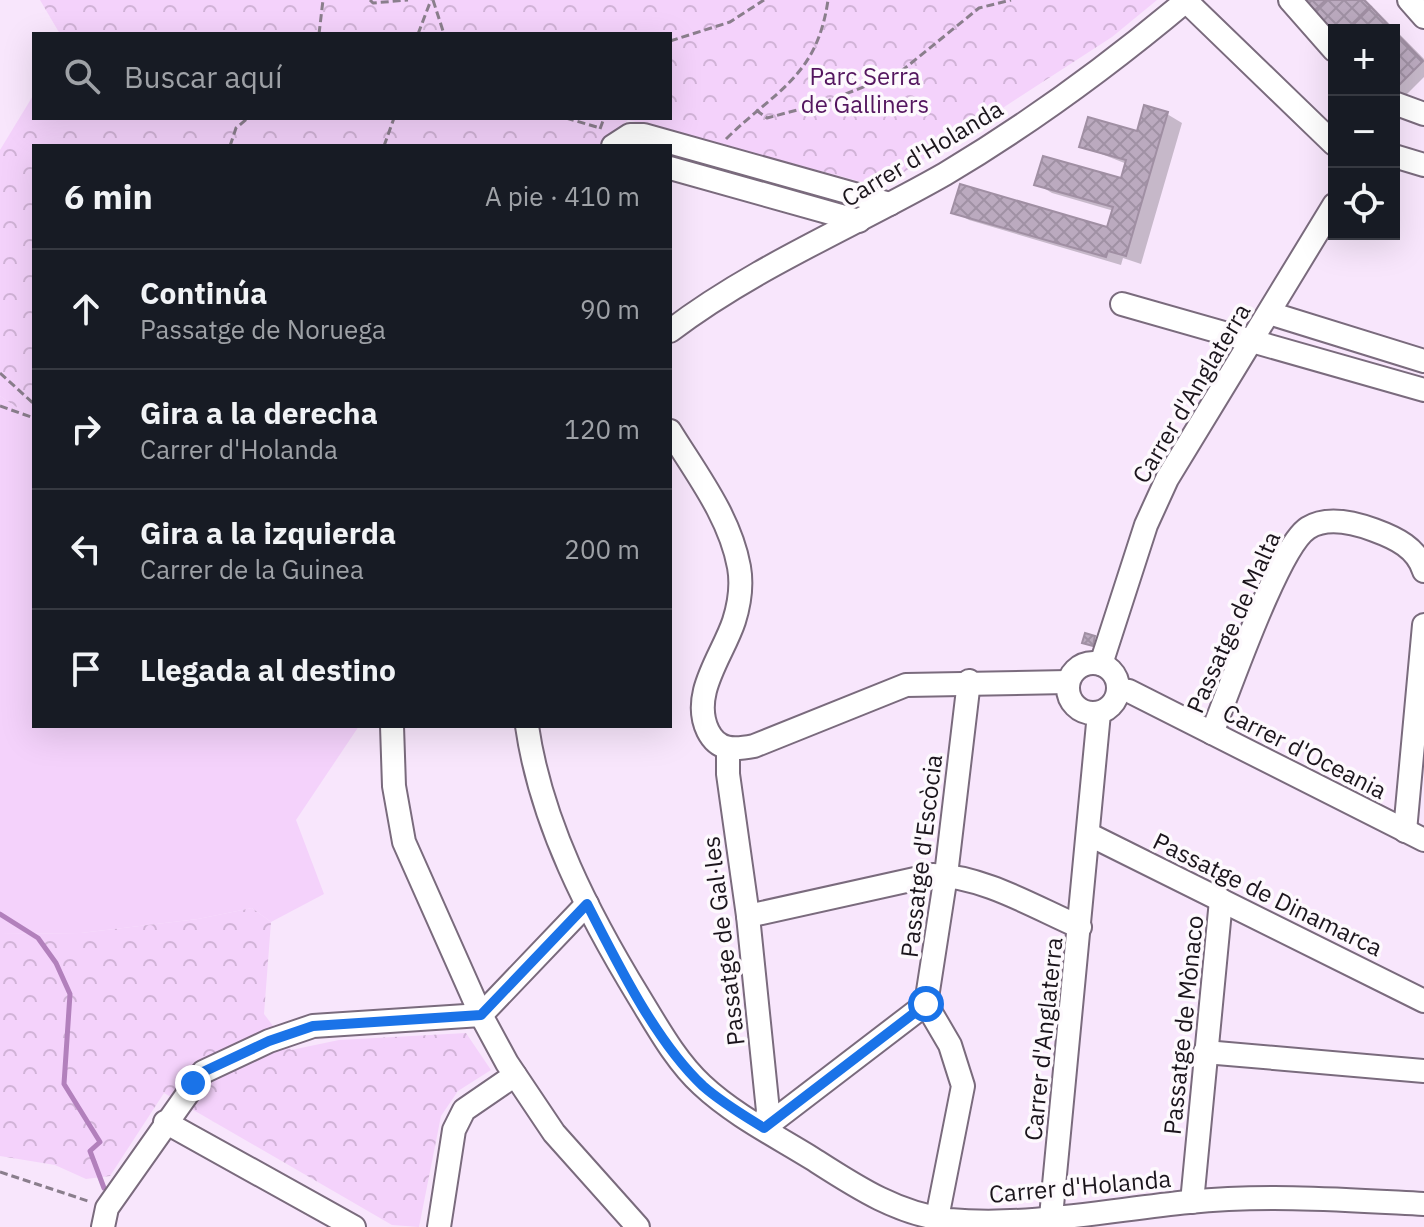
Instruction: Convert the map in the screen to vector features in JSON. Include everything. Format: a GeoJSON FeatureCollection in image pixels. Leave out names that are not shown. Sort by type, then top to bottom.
{"type":"FeatureCollection","features":[{"type":"Feature","properties":{"kind":"street"},"geometry":{"type":"LineString","coordinates":[[1290,0],[1328,43]]}},
{"type":"Feature","properties":{"kind":"street"},"geometry":{"type":"LineString","coordinates":[[1409,0],[1424,17]]}},
{"type":"Feature","properties":{"kind":"street"},"geometry":{"type":"LineString","coordinates":[[1187,1],[1328,138]]}},
{"type":"Feature","properties":{"kind":"street","name":"Carrer d'Holanda"},"geometry":{"type":"LineString","coordinates":[[672,330],[732,289],[890,204],[1003,137],[1187,1]]}},
{"type":"Feature","properties":{"kind":"street"},"geometry":{"type":"LineString","coordinates":[[1400,105],[1424,114]]}},
{"type":"Feature","properties":{"kind":"street"},"geometry":{"type":"LineString","coordinates":[[616,144],[630,135],[644,135],[890,204]]}},
{"type":"Feature","properties":{"kind":"street"},"geometry":{"type":"LineString","coordinates":[[1400,158],[1424,165]]}},
{"type":"Feature","properties":{"kind":"street"},"geometry":{"type":"LineString","coordinates":[[672,169],[859,221]]}},
{"type":"Feature","properties":{"kind":"street","name":"Carrer d'Anglaterra"},"geometry":{"type":"LineString","coordinates":[[1101,664],[1155,502],[1328,215]]}},
{"type":"Feature","properties":{"kind":"street"},"geometry":{"type":"LineString","coordinates":[[1122,304],[1424,390]]}},
{"type":"Feature","properties":{"kind":"street"},"geometry":{"type":"LineString","coordinates":[[1269,313],[1424,361]]}},
{"type":"Feature","properties":{"kind":"street"},"geometry":{"type":"LineString","coordinates":[[672,434],[715,504],[740,570],[734,621],[708,680],[703,710],[710,735],[718,745],[728,749],[772,740],[906,685],[969,681],[1068,682],[1084,664],[1101,664],[1113,674],[1118,690],[1112,704],[1099,713],[1079,710],[1072,702],[1068,682]]}},
{"type":"Feature","properties":{"kind":"street","name":"Passatge de Malta"},"geometry":{"type":"LineString","coordinates":[[1212,733],[1282,564],[1302,533],[1324,523],[1367,527],[1402,542],[1415,553],[1424,571]]}},
{"type":"Feature","properties":{"kind":"street"},"geometry":{"type":"LineString","coordinates":[[1414,836],[1424,625]]}},
{"type":"Feature","properties":{"kind":"street","name":"Passatge d'Escòcia"},"geometry":{"type":"LineString","coordinates":[[926,1004],[946,875],[969,681]]}},
{"type":"Feature","properties":{"kind":"street","name":"Carrer d'Oceania"},"geometry":{"type":"LineString","coordinates":[[1118,690],[1129,691],[1414,836]]}},
{"type":"Feature","properties":{"kind":"street","name":"Carrer d'Anglaterra"},"geometry":{"type":"LineString","coordinates":[[1050,1224],[1099,713]]}},
{"type":"Feature","properties":{"kind":"street"},"geometry":{"type":"LineString","coordinates":[[392,728],[394,786],[404,842],[481,1015],[515,1075],[554,1133],[638,1227]]}},
{"type":"Feature","properties":{"kind":"street","name":"Carrer d'Holanda"},"geometry":{"type":"LineString","coordinates":[[527,728],[546,807],[587,904],[611,950],[674,1052],[703,1086],[861,1190],[886,1202],[937,1218],[968,1222],[1050,1224],[1192,1202],[1313,1200],[1424,1204]]}},
{"type":"Feature","properties":{"kind":"street","name":"Passatge de Gal·les"},"geometry":{"type":"LineString","coordinates":[[728,749],[728,774],[748,916],[768,1111],[764,1128]]}},
{"type":"Feature","properties":{"kind":"street","name":"Passatge de Dinamarca"},"geometry":{"type":"LineString","coordinates":[[1088,834],[1424,1001]]}},
{"type":"Feature","properties":{"kind":"street"},"geometry":{"type":"LineString","coordinates":[[748,916],[933,875],[946,875],[966,879],[1080,927]]}},
{"type":"Feature","properties":{"kind":"street","name":"Passatge de Mònaco"},"geometry":{"type":"LineString","coordinates":[[1192,1202],[1221,900]]}},
{"type":"Feature","properties":{"kind":"street"},"geometry":{"type":"LineString","coordinates":[[105,1218],[165,1122],[203,1072],[292,1032],[313,1026],[481,1015],[587,904]]}},
{"type":"Feature","properties":{"kind":"street"},"geometry":{"type":"LineString","coordinates":[[764,1128],[926,1004],[950,1045],[963,1086],[937,1218]]}},
{"type":"Feature","properties":{"kind":"street"},"geometry":{"type":"LineString","coordinates":[[1205,1052],[1424,1071]]}},
{"type":"Feature","properties":{"kind":"street"},"geometry":{"type":"LineString","coordinates":[[439,1227],[454,1130],[464,1110],[515,1075]]}},
{"type":"Feature","properties":{"kind":"street"},"geometry":{"type":"LineString","coordinates":[[165,1122],[354,1227]]}},
{"type":"Feature","properties":{"kind":"path"},"geometry":{"type":"LineString","coordinates":[[319,32],[323,0]]}},
{"type":"Feature","properties":{"kind":"path"},"geometry":{"type":"LineString","coordinates":[[370,0],[373,3],[408,0]]}},
{"type":"Feature","properties":{"kind":"path"},"geometry":{"type":"LineString","coordinates":[[419,32],[432,0]]}},
{"type":"Feature","properties":{"kind":"path"},"geometry":{"type":"LineString","coordinates":[[432,0],[443,32]]}},
{"type":"Feature","properties":{"kind":"path"},"geometry":{"type":"LineString","coordinates":[[672,40],[730,22],[764,0]]}},
{"type":"Feature","properties":{"kind":"path"},"geometry":{"type":"LineString","coordinates":[[715,156],[756,110],[793,83],[805,68],[814,51],[828,0]]}},
{"type":"Feature","properties":{"kind":"path"},"geometry":{"type":"LineString","coordinates":[[756,110],[767,118],[775,116],[820,104],[899,73],[979,8],[1011,0]]}},
{"type":"Feature","properties":{"kind":"path"},"geometry":{"type":"LineString","coordinates":[[231,144],[236,128],[246,120]]}},
{"type":"Feature","properties":{"kind":"path"},"geometry":{"type":"LineString","coordinates":[[385,144],[393,120]]}},
{"type":"Feature","properties":{"kind":"path"},"geometry":{"type":"LineString","coordinates":[[573,120],[600,128],[603,120]]}},
{"type":"Feature","properties":{"kind":"path"},"geometry":{"type":"LineString","coordinates":[[0,373],[32,402]]}},
{"type":"Feature","properties":{"kind":"path"},"geometry":{"type":"LineString","coordinates":[[0,406],[32,417]]}},
{"type":"Feature","properties":{"kind":"path"},"geometry":{"type":"LineString","coordinates":[[0,1172],[105,1218]]}},
{"type":"Feature","properties":{"kind":"green space","name":"Parc Serra de Galliners"},"geometry":{"type":"Polygon","coordinates":[[[40,0],[1157,0],[1112,37],[881,187],[628,120],[672,120],[672,32],[59,32],[40,0]]]}},
{"type":"Feature","properties":{"kind":"green space","name":"Parc Serra de Galliners"},"geometry":{"type":"Polygon","coordinates":[[[32,97],[32,120],[628,120],[601,144],[32,144],[32,418],[0,396],[0,150],[32,97]]]}},
{"type":"Feature","properties":{"kind":"green space"},"geometry":{"type":"Polygon","coordinates":[[[0,396],[32,418],[32,728],[358,728],[296,820],[324,894],[271,922],[252,908],[198,919],[81,933],[0,934],[0,396]]]}},
{"type":"Feature","properties":{"kind":"green space"},"geometry":{"type":"Polygon","coordinates":[[[252,908],[271,922],[264,1014],[291,1050],[339,1040],[466,1033],[491,1070],[458,1091],[441,1116],[419,1227],[392,1225],[164,1093],[110,1176],[86,1179],[55,1165],[0,1156],[0,934],[81,933],[198,919],[252,908]]]}},
{"type":"Feature","properties":{"kind":"building"},"geometry":{"type":"Polygon","coordinates":[[[1299,0],[1326,0],[1312,13],[1299,0]]]}},
{"type":"Feature","properties":{"kind":"building"},"geometry":{"type":"Polygon","coordinates":[[[1326,0],[1364,0],[1371,7],[1354,24],[1328,24],[1328,30],[1312,13],[1326,0]]]}},
{"type":"Feature","properties":{"kind":"building"},"geometry":{"type":"Polygon","coordinates":[[[1371,7],[1387,24],[1354,24],[1371,7]]]}},
{"type":"Feature","properties":{"kind":"building"},"geometry":{"type":"Polygon","coordinates":[[[1400,37],[1423,61],[1400,84],[1400,37]]]}},
{"type":"Feature","properties":{"kind":"building"},"geometry":{"type":"Polygon","coordinates":[[[1144,105],[1168,112],[1126,256],[1108,251],[1106,257],[951,213],[960,184],[1107,227],[1113,207],[1034,185],[1043,156],[1121,178],[1126,160],[1079,147],[1088,117],[1137,131],[1144,105]]]}},
{"type":"Feature","properties":{"kind":"building"},"geometry":{"type":"Polygon","coordinates":[[[1085,633],[1095,636],[1093,646],[1082,643],[1085,633]]]}},
{"type":"Feature","properties":{"kind":"waterway"},"geometry":{"type":"LineString","coordinates":[[0,914],[38,938],[56,963],[70,994],[64,1084],[100,1142],[90,1151],[104,1188]]}},
{"type":"Feature","properties":{"kind":"route"},"geometry":{"type":"LineString","coordinates":[[193,1083],[203,1072],[269,1041],[313,1026],[481,1015],[587,904],[611,950],[674,1052],[703,1086],[764,1128],[919,1006],[926,1004]]}}]}
